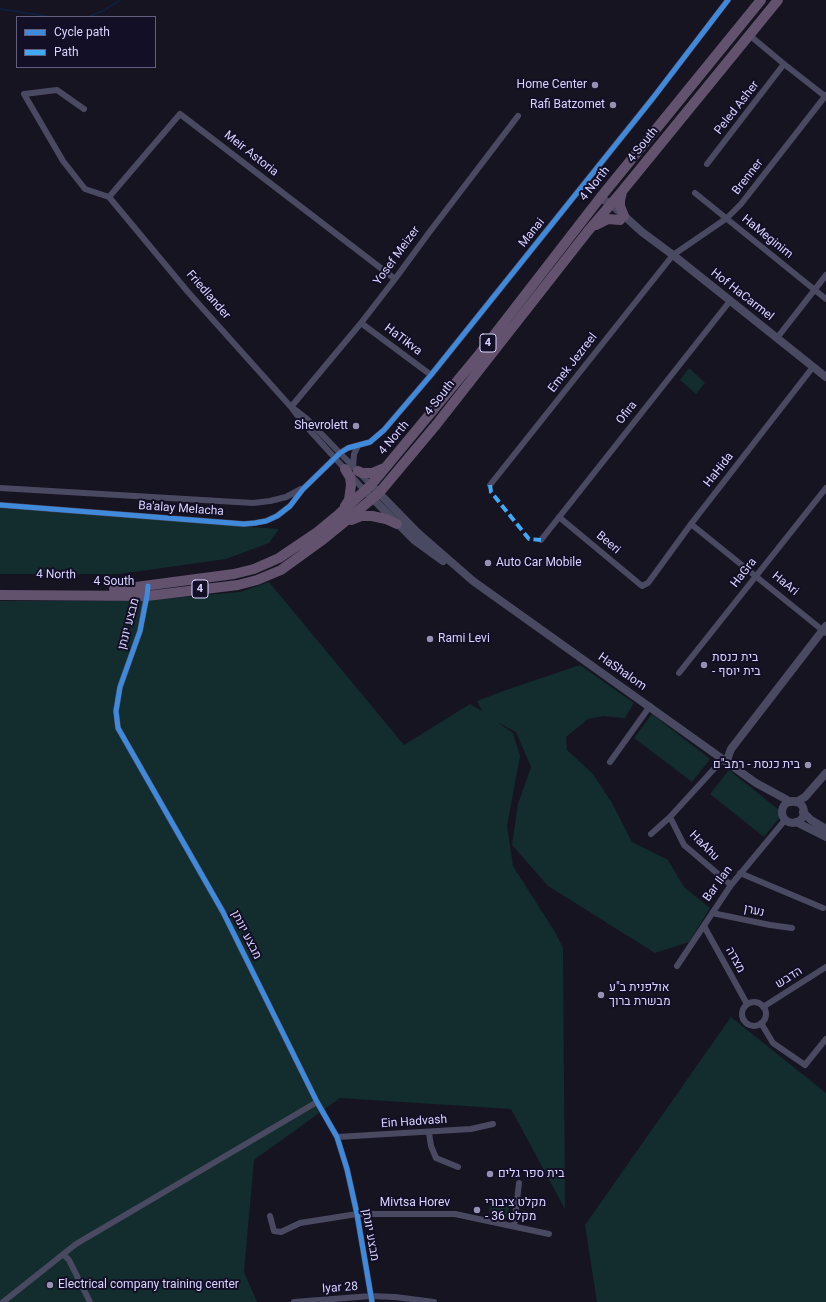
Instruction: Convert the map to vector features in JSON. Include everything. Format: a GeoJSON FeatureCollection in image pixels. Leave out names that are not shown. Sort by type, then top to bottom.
{"type":"FeatureCollection","features":[{"type":"Feature","properties":{"kind":"highway","name":"4 North"},"geometry":{"type":"LineString","coordinates":[[0,588],[119,589],[234,574],[254,569],[279,558],[316,533],[368,488],[388,466],[477,357],[600,198],[762,0]]}},
{"type":"Feature","properties":{"kind":"highway","name":"4 South"},"geometry":{"type":"LineString","coordinates":[[0,595],[147,596],[238,585],[257,580],[281,570],[342,524],[375,496],[436,425],[588,231],[778,0]]}},
{"type":"Feature","properties":{"kind":"highway"},"geometry":{"type":"LineString","coordinates":[[588,231],[608,219],[622,218],[620,200],[623,190]]}},
{"type":"Feature","properties":{"kind":"highway"},"geometry":{"type":"LineString","coordinates":[[343,510],[349,500],[351,492],[350,477],[352,469],[362,473],[372,473],[388,466]]}},
{"type":"Feature","properties":{"kind":"highway"},"geometry":{"type":"LineString","coordinates":[[342,524],[366,515],[386,519],[397,524]]}},
{"type":"Feature","properties":{"kind":"street","name":"Manai"},"geometry":{"type":"LineString","coordinates":[[337,455],[348,448],[370,442],[384,430],[431,375],[653,98],[728,0]]}},
{"type":"Feature","properties":{"kind":"street"},"geometry":{"type":"LineString","coordinates":[[754,39],[826,96]]}},
{"type":"Feature","properties":{"kind":"street","name":"Peled Asher"},"geometry":{"type":"LineString","coordinates":[[707,164],[784,64]]}},
{"type":"Feature","properties":{"kind":"street"},"geometry":{"type":"LineString","coordinates":[[84,109],[57,90],[24,94],[63,161],[85,189],[109,197]]}},
{"type":"Feature","properties":{"kind":"street","name":"Brenner"},"geometry":{"type":"LineString","coordinates":[[673,255],[727,218],[741,204],[826,96]]}},
{"type":"Feature","properties":{"kind":"street","name":"Meir Astoria"},"geometry":{"type":"LineString","coordinates":[[109,197],[180,114],[395,279]]}},
{"type":"Feature","properties":{"kind":"street","name":"Yosef Meizer"},"geometry":{"type":"LineString","coordinates":[[291,407],[395,279],[518,116]]}},
{"type":"Feature","properties":{"kind":"street","name":"HaMeginim"},"geometry":{"type":"LineString","coordinates":[[695,193],[826,299]]}},
{"type":"Feature","properties":{"kind":"street","name":"Friedlander"},"geometry":{"type":"LineString","coordinates":[[109,197],[188,292],[291,407],[307,419],[337,455],[352,469],[375,496]]}},
{"type":"Feature","properties":{"kind":"street","name":"Hof HaCarmel"},"geometry":{"type":"LineString","coordinates":[[600,198],[622,218],[673,255],[826,377]]}},
{"type":"Feature","properties":{"kind":"street","name":"Emek Jezreel"},"geometry":{"type":"LineString","coordinates":[[490,485],[673,255]]}},
{"type":"Feature","properties":{"kind":"street"},"geometry":{"type":"LineString","coordinates":[[777,338],[826,275]]}},
{"type":"Feature","properties":{"kind":"street","name":"Ofira"},"geometry":{"type":"LineString","coordinates":[[541,540],[730,301]]}},
{"type":"Feature","properties":{"kind":"street","name":"HaTikva"},"geometry":{"type":"LineString","coordinates":[[361,322],[431,375]]}},
{"type":"Feature","properties":{"kind":"street","name":"HaHida"},"geometry":{"type":"LineString","coordinates":[[642,586],[648,583],[691,524],[813,367]]}},
{"type":"Feature","properties":{"kind":"street"},"geometry":{"type":"LineString","coordinates":[[352,469],[354,455],[358,446]]}},
{"type":"Feature","properties":{"kind":"street","name":"Ba'alay Melacha"},"geometry":{"type":"LineString","coordinates":[[0,505],[244,524],[255,523],[266,521],[277,516],[290,506],[303,489],[337,455]]}},
{"type":"Feature","properties":{"kind":"street","name":"Friedlander"},"geometry":{"type":"LineString","coordinates":[[352,469],[368,488]]}},
{"type":"Feature","properties":{"kind":"street","name":"Ba'alay Melacha"},"geometry":{"type":"LineString","coordinates":[[0,488],[253,503],[286,497],[303,489]]}},
{"type":"Feature","properties":{"kind":"street","name":"HaGra"},"geometry":{"type":"LineString","coordinates":[[679,673],[826,488]]}},
{"type":"Feature","properties":{"kind":"street","name":"HaShalom"},"geometry":{"type":"LineString","coordinates":[[375,496],[397,524],[414,540],[452,569],[474,581]]}},
{"type":"Feature","properties":{"kind":"street","name":"HaShalom"},"geometry":{"type":"LineString","coordinates":[[375,496],[474,581],[756,782],[776,800],[782,810]]}},
{"type":"Feature","properties":{"kind":"street","name":"Beeri"},"geometry":{"type":"LineString","coordinates":[[559,517],[642,586]]}},
{"type":"Feature","properties":{"kind":"street","name":"HaAri"},"geometry":{"type":"LineString","coordinates":[[691,524],[825,630]]}},
{"type":"Feature","properties":{"kind":"street","name":"מבצע יונתן"},"geometry":{"type":"LineString","coordinates":[[148,586],[140,631],[120,687],[116,711],[118,728],[223,912],[317,1102],[337,1137],[357,1214],[371,1299]]}},
{"type":"Feature","properties":{"kind":"street"},"geometry":{"type":"LineString","coordinates":[[651,834],[670,817],[726,760],[731,749],[825,630]]}},
{"type":"Feature","properties":{"kind":"street"},"geometry":{"type":"LineString","coordinates":[[610,762],[650,706]]}},
{"type":"Feature","properties":{"kind":"street"},"geometry":{"type":"LineString","coordinates":[[826,773],[805,797],[786,804],[782,810],[785,820],[791,823],[796,822],[826,836]]}},
{"type":"Feature","properties":{"kind":"street","name":"HaShalom"},"geometry":{"type":"LineString","coordinates":[[756,782],[793,802]]}},
{"type":"Feature","properties":{"kind":"street"},"geometry":{"type":"LineString","coordinates":[[793,802],[802,806],[803,812],[802,817],[796,822]]}},
{"type":"Feature","properties":{"kind":"street"},"geometry":{"type":"LineString","coordinates":[[803,812],[810,820],[826,829]]}},
{"type":"Feature","properties":{"kind":"street","name":"HaAhu"},"geometry":{"type":"LineString","coordinates":[[670,817],[684,845],[731,885]]}},
{"type":"Feature","properties":{"kind":"street","name":"Bar Ilan"},"geometry":{"type":"LineString","coordinates":[[677,966],[731,885],[785,820]]}},
{"type":"Feature","properties":{"kind":"street"},"geometry":{"type":"LineString","coordinates":[[740,873],[824,908]]}},
{"type":"Feature","properties":{"kind":"street","name":"נערן"},"geometry":{"type":"LineString","coordinates":[[712,913],[792,928]]}},
{"type":"Feature","properties":{"kind":"street","name":"מצדה"},"geometry":{"type":"LineString","coordinates":[[704,926],[747,1004]]}},
{"type":"Feature","properties":{"kind":"street","name":"הדבש"},"geometry":{"type":"LineString","coordinates":[[763,1007],[826,967]]}},
{"type":"Feature","properties":{"kind":"street"},"geometry":{"type":"LineString","coordinates":[[750,1002],[758,1002],[763,1007],[766,1013],[761,1023],[754,1026],[747,1024],[744,1021],[742,1014],[744,1007],[747,1004],[750,1002]]}},
{"type":"Feature","properties":{"kind":"street"},"geometry":{"type":"LineString","coordinates":[[761,1023],[773,1043],[805,1066],[826,1039]]}},
{"type":"Feature","properties":{"kind":"street"},"geometry":{"type":"LineString","coordinates":[[3,1302],[76,1244],[317,1102]]}},
{"type":"Feature","properties":{"kind":"street","name":"Ein Hadvash"},"geometry":{"type":"LineString","coordinates":[[337,1137],[429,1133],[471,1129],[493,1124]]}},
{"type":"Feature","properties":{"kind":"street"},"geometry":{"type":"LineString","coordinates":[[429,1133],[431,1146],[436,1158],[458,1167]]}},
{"type":"Feature","properties":{"kind":"street"},"geometry":{"type":"LineString","coordinates":[[514,1226],[519,1183]]}},
{"type":"Feature","properties":{"kind":"street","name":"Mivtsa Horev"},"geometry":{"type":"LineString","coordinates":[[270,1216],[274,1231],[281,1232],[300,1223],[357,1214],[455,1214],[549,1234]]}},
{"type":"Feature","properties":{"kind":"street"},"geometry":{"type":"LineString","coordinates":[[64,1255],[69,1260],[90,1302]]}},
{"type":"Feature","properties":{"kind":"street","name":"Iyar 28"},"geometry":{"type":"LineString","coordinates":[[294,1302],[395,1297],[434,1302]]}},
{"type":"Feature","properties":{"kind":"green space"},"geometry":{"type":"Polygon","coordinates":[[[689,368],[705,383],[696,394],[680,380],[689,368]]]}},
{"type":"Feature","properties":{"kind":"green space"},"geometry":{"type":"Polygon","coordinates":[[[0,508],[279,529],[269,543],[226,559],[119,574],[0,574],[0,508]]]}},
{"type":"Feature","properties":{"kind":"green space"},"geometry":{"type":"Polygon","coordinates":[[[269,582],[404,745],[470,704],[482,711],[477,701],[580,665],[634,703],[625,718],[603,716],[588,719],[566,737],[567,750],[593,774],[612,803],[632,842],[668,860],[684,887],[710,908],[689,942],[655,953],[548,886],[512,845],[518,804],[531,767],[516,732],[497,722],[513,733],[520,756],[507,826],[513,866],[555,932],[563,948],[565,1209],[511,1109],[340,1098],[254,1160],[244,1272],[257,1302],[0,1302],[0,601],[138,601],[240,592],[269,582]]]}},
{"type":"Feature","properties":{"kind":"green space"},"geometry":{"type":"Polygon","coordinates":[[[652,714],[710,759],[692,782],[634,738],[652,714]]]}},
{"type":"Feature","properties":{"kind":"green space"},"geometry":{"type":"Polygon","coordinates":[[[729,770],[783,813],[764,837],[710,794],[729,770]]]}},
{"type":"Feature","properties":{"kind":"green space"},"geometry":{"type":"Polygon","coordinates":[[[731,1017],[826,1093],[826,1302],[597,1302],[585,1225],[731,1017]]]}},
{"type":"Feature","properties":{"kind":"green space"},"geometry":{"type":"Polygon","coordinates":[[[490,1203],[509,1205],[508,1218],[489,1215],[490,1203]]]}},
{"type":"Feature","properties":{"kind":"waterway"},"geometry":{"type":"LineString","coordinates":[[90,16],[103,11],[120,0]]}},
{"type":"Feature","properties":{"kind":"waterway"},"geometry":{"type":"LineString","coordinates":[[0,9],[46,16]]}},
{"type":"Feature","properties":{"kind":"marked path"},"geometry":{"type":"LineString","coordinates":[[490,485],[491,492],[529,539],[541,540]]}},
{"type":"Feature","properties":{"kind":"cycle path"},"geometry":{"type":"LineString","coordinates":[[0,505],[244,524],[266,521],[277,516],[290,506],[303,489],[340,453],[348,448],[370,442],[384,430],[431,375],[653,98],[728,0]]}},
{"type":"Feature","properties":{"kind":"cycle path"},"geometry":{"type":"LineString","coordinates":[[148,586],[140,631],[120,687],[116,711],[118,728],[223,912],[317,1102],[337,1137],[347,1169],[357,1214],[372,1302]]}},
{"type":"Feature","properties":{"kind":"place","name":"Home Center"},"geometry":{"type":"Point","coordinates":[595,85]}},
{"type":"Feature","properties":{"kind":"place","name":"Rafi Batzomet"},"geometry":{"type":"Point","coordinates":[613,105]}},
{"type":"Feature","properties":{"kind":"place","name":"Shevrolett"},"geometry":{"type":"Point","coordinates":[356,426]}},
{"type":"Feature","properties":{"kind":"place","name":"Auto Car Mobile"},"geometry":{"type":"Point","coordinates":[488,563]}},
{"type":"Feature","properties":{"kind":"place","name":"Rami Levi"},"geometry":{"type":"Point","coordinates":[430,639]}},
{"type":"Feature","properties":{"kind":"place","name":"בית כנסת - בית יוסף"},"geometry":{"type":"Point","coordinates":[704,665]}},
{"type":"Feature","properties":{"kind":"place","name":"בית כנסת - רמב\"ם"},"geometry":{"type":"Point","coordinates":[808,765]}},
{"type":"Feature","properties":{"kind":"place","name":"אולפנית ב\"ע מבשרת ברוך"},"geometry":{"type":"Point","coordinates":[601,995]}},
{"type":"Feature","properties":{"kind":"place","name":"בית ספר גלים"},"geometry":{"type":"Point","coordinates":[490,1174]}},
{"type":"Feature","properties":{"kind":"place","name":"מקלט ציבורי - מקלט 36"},"geometry":{"type":"Point","coordinates":[477,1210]}},
{"type":"Feature","properties":{"kind":"place","name":"Electrical company training center"},"geometry":{"type":"Point","coordinates":[50,1285]}}]}
